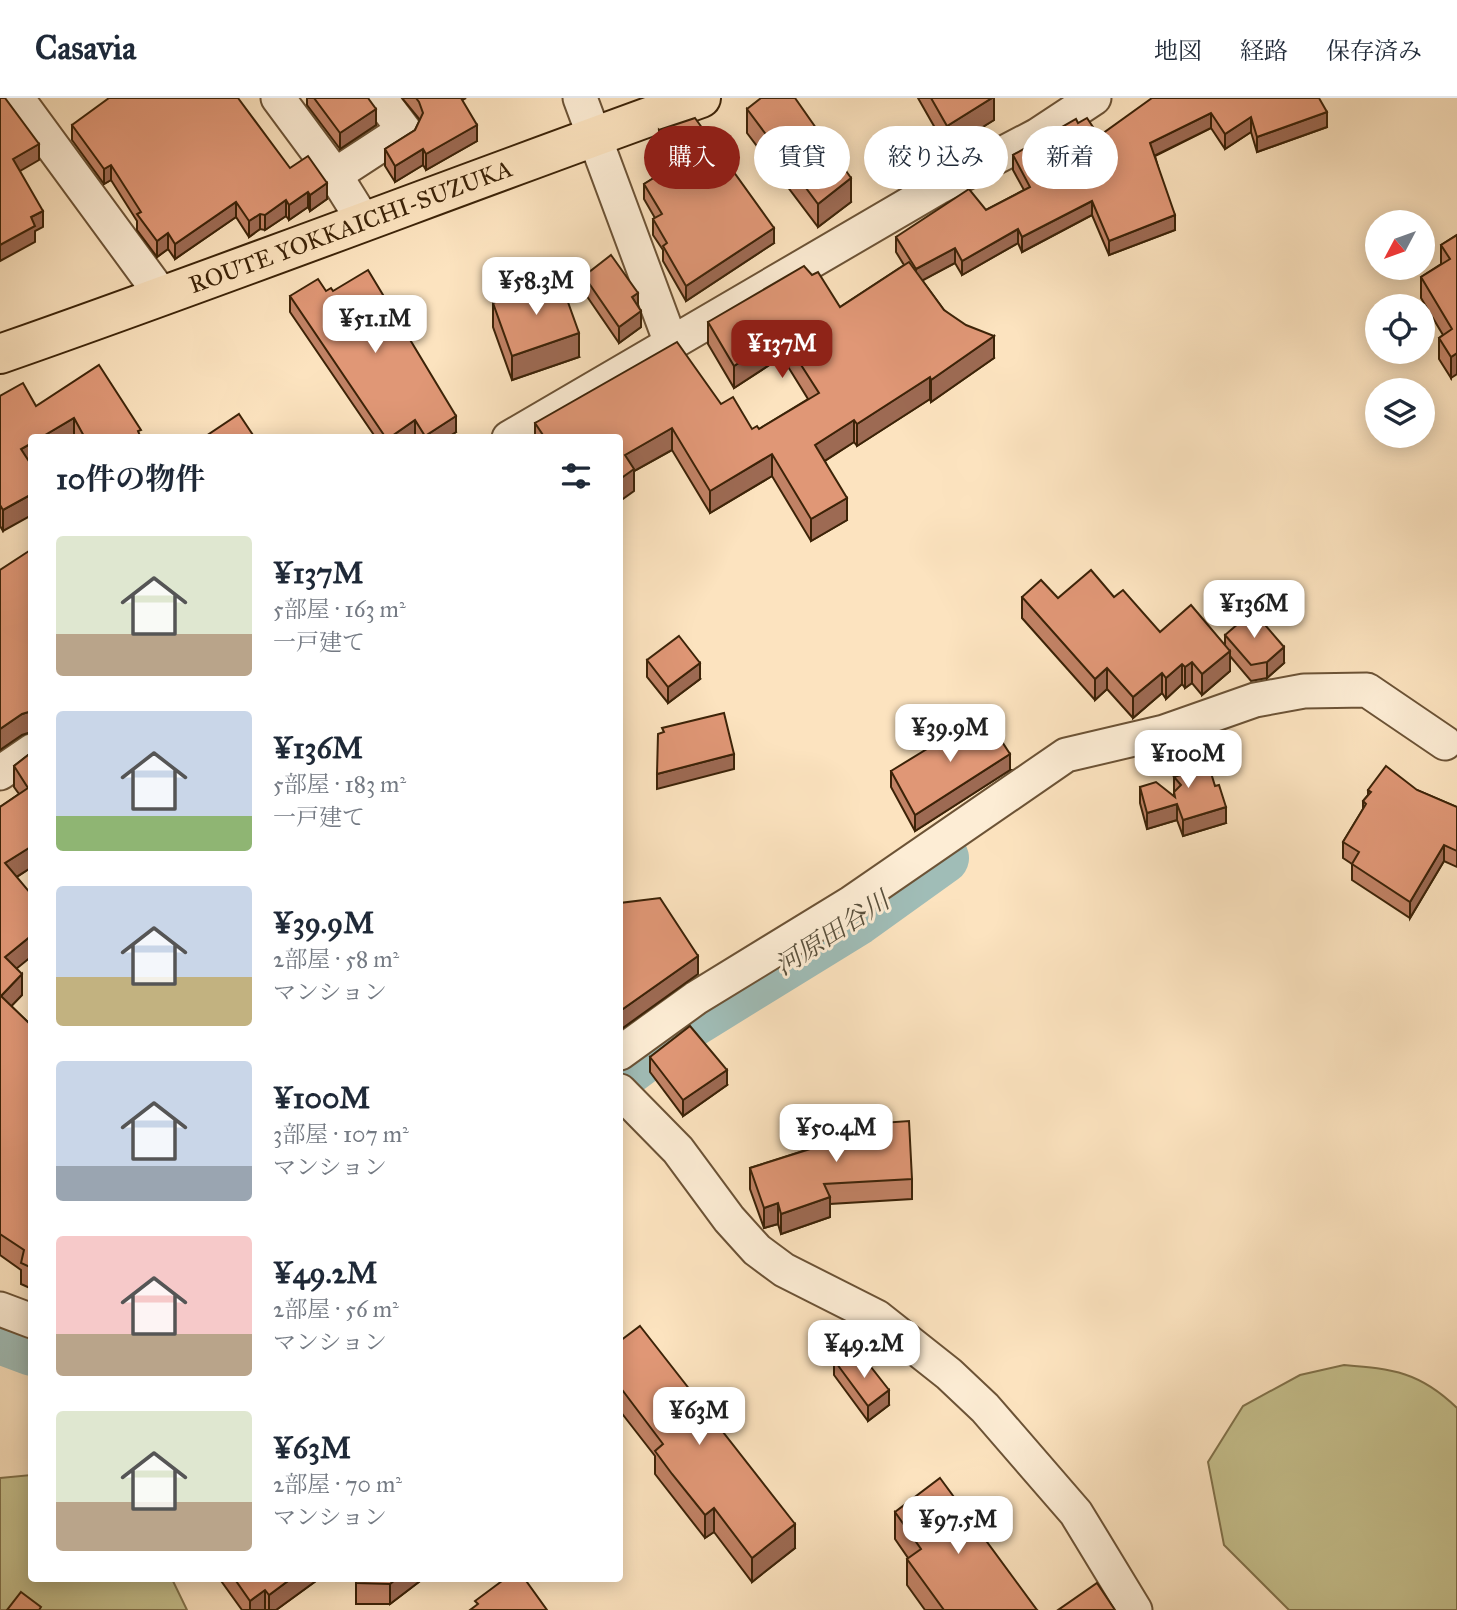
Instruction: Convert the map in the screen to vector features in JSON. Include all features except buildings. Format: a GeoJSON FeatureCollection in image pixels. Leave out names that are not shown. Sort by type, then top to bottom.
{"type":"FeatureCollection","features":[{"type":"Feature","properties":{"kind":"main road","name":"ROUTE YOKKAICHI-SUZUKA"},"geometry":{"type":"LineString","coordinates":[[0,354],[163,297],[363,220],[701,98]]}},
{"type":"Feature","properties":{"kind":"street"},"geometry":{"type":"LineString","coordinates":[[17,98],[163,297]]}},
{"type":"Feature","properties":{"kind":"street"},"geometry":{"type":"LineString","coordinates":[[278,98],[363,220]]}},
{"type":"Feature","properties":{"kind":"street"},"geometry":{"type":"LineString","coordinates":[[334,175],[404,130],[380,98]]}},
{"type":"Feature","properties":{"kind":"street"},"geometry":{"type":"LineString","coordinates":[[580,98],[671,343]]}},
{"type":"Feature","properties":{"kind":"street"},"geometry":{"type":"LineString","coordinates":[[516,434],[937,188],[1038,135],[1094,98]]}},
{"type":"Feature","properties":{"kind":"street"},"geometry":{"type":"LineString","coordinates":[[623,1051],[696,998],[851,903],[1066,755],[1164,732],[1255,700],[1304,691],[1367,690],[1453,742]]}},
{"type":"Feature","properties":{"kind":"street"},"geometry":{"type":"LineString","coordinates":[[0,773],[28,754]]}},
{"type":"Feature","properties":{"kind":"street"},"geometry":{"type":"LineString","coordinates":[[623,1094],[678,1150],[729,1219],[757,1250],[784,1270],[877,1317],[949,1374],[985,1408],[1076,1513],[1135,1610]]}},
{"type":"Feature","properties":{"kind":"street"},"geometry":{"type":"LineString","coordinates":[[0,1308],[28,1319]]}},
{"type":"Feature","properties":{"kind":"shaded area"},"geometry":{"type":"Polygon","coordinates":[[[1344,1365],[1405,1374],[1431,1387],[1457,1408],[1457,1610],[1289,1610],[1224,1545],[1208,1462],[1243,1406],[1300,1375],[1344,1365]]]}},
{"type":"Feature","properties":{"kind":"shaded area"},"geometry":{"type":"Polygon","coordinates":[[[28,1475],[28,1582],[173,1582],[187,1610],[0,1610],[0,1478],[28,1475]]]}},
{"type":"Feature","properties":{"kind":"waterway","name":"河原田谷川"},"geometry":{"type":"LineString","coordinates":[[623,1073],[691,1022],[858,919],[943,858]]}},
{"type":"Feature","properties":{"kind":"waterway","name":"河原田谷川"},"geometry":{"type":"LineString","coordinates":[[0,1338],[28,1348]]}}]}
